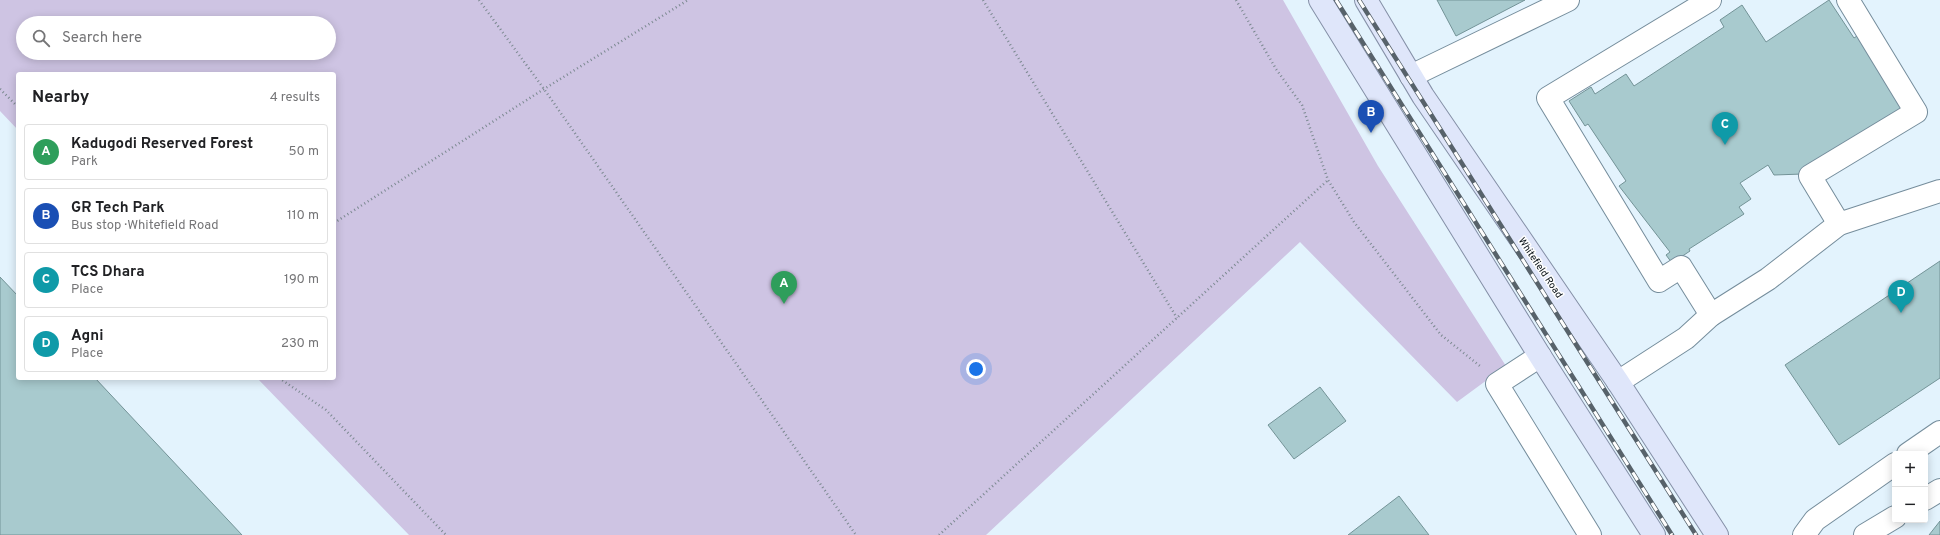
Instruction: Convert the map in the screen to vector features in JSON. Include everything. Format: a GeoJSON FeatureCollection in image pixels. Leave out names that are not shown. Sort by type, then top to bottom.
{"type":"FeatureCollection","features":[{"type":"Feature","properties":{"kind":"main road"},"geometry":{"type":"LineString","coordinates":[[1320,0],[1540,356],[1654,535]]}},
{"type":"Feature","properties":{"kind":"main road","name":"Whitefield Road"},"geometry":{"type":"LineString","coordinates":[[1366,0],[1411,76],[1618,382],[1717,535]]}},
{"type":"Feature","properties":{"kind":"street"},"geometry":{"type":"LineString","coordinates":[[1411,76],[1568,0]]}},
{"type":"Feature","properties":{"kind":"street"},"geometry":{"type":"LineString","coordinates":[[1710,0],[1548,98],[1659,281],[1681,267],[1710,315]]}},
{"type":"Feature","properties":{"kind":"street"},"geometry":{"type":"LineString","coordinates":[[1839,224],[1810,176],[1916,112],[1848,0]]}},
{"type":"Feature","properties":{"kind":"street"},"geometry":{"type":"LineString","coordinates":[[1618,382],[1686,338],[1710,315],[1768,280],[1839,224],[1940,191]]}},
{"type":"Feature","properties":{"kind":"street"},"geometry":{"type":"LineString","coordinates":[[1540,356],[1497,384],[1590,535]]}},
{"type":"Feature","properties":{"kind":"street"},"geometry":{"type":"LineString","coordinates":[[1912,451],[1940,432]]}},
{"type":"Feature","properties":{"kind":"street"},"geometry":{"type":"LineString","coordinates":[[1804,535],[1815,520],[1892,466]]}},
{"type":"Feature","properties":{"kind":"street"},"geometry":{"type":"LineString","coordinates":[[1928,497],[1940,490]]}},
{"type":"Feature","properties":{"kind":"street"},"geometry":{"type":"LineString","coordinates":[[1865,535],[1892,519]]}},
{"type":"Feature","properties":{"kind":"path"},"geometry":{"type":"LineString","coordinates":[[479,0],[544,89],[856,535]]}},
{"type":"Feature","properties":{"kind":"path"},"geometry":{"type":"LineString","coordinates":[[336,222],[544,89],[688,0]]}},
{"type":"Feature","properties":{"kind":"path"},"geometry":{"type":"LineString","coordinates":[[983,0],[1177,318]]}},
{"type":"Feature","properties":{"kind":"path"},"geometry":{"type":"LineString","coordinates":[[1236,0],[1276,69],[1302,105],[1328,180],[1354,222],[1441,335],[1493,376],[1497,384]]}},
{"type":"Feature","properties":{"kind":"path"},"geometry":{"type":"LineString","coordinates":[[0,89],[16,105]]}},
{"type":"Feature","properties":{"kind":"path"},"geometry":{"type":"LineString","coordinates":[[939,535],[1328,180]]}},
{"type":"Feature","properties":{"kind":"path"},"geometry":{"type":"LineString","coordinates":[[283,380],[326,410],[446,535]]}},
{"type":"Feature","properties":{"kind":"shaded area"},"geometry":{"type":"Polygon","coordinates":[[[0,0],[1283,0],[1378,166],[1506,366],[1457,402],[1300,242],[986,535],[409,535],[259,380],[336,380],[336,72],[16,72],[16,128],[0,111],[0,0]]]}},
{"type":"Feature","properties":{"kind":"building"},"geometry":{"type":"Polygon","coordinates":[[[1437,0],[1525,0],[1456,36],[1437,0]]]}},
{"type":"Feature","properties":{"kind":"building"},"geometry":{"type":"Polygon","coordinates":[[[1829,0],[1854,38],[1860,34],[1907,106],[1803,174],[1774,175],[1768,165],[1740,183],[1751,199],[1739,207],[1744,214],[1689,249],[1690,251],[1672,263],[1666,255],[1670,252],[1619,186],[1626,181],[1588,124],[1585,126],[1569,101],[1591,87],[1595,94],[1626,74],[1634,86],[1724,27],[1720,20],[1742,5],[1766,42],[1829,0]]]}},
{"type":"Feature","properties":{"kind":"building"},"geometry":{"type":"Polygon","coordinates":[[[1940,261],[1940,378],[1839,445],[1785,365],[1940,261]]]}},
{"type":"Feature","properties":{"kind":"building"},"geometry":{"type":"Polygon","coordinates":[[[0,277],[16,294],[16,380],[97,380],[242,535],[0,535],[0,277]]]}},
{"type":"Feature","properties":{"kind":"building"},"geometry":{"type":"Polygon","coordinates":[[[1320,387],[1346,421],[1294,459],[1268,425],[1320,387]]]}},
{"type":"Feature","properties":{"kind":"building"},"geometry":{"type":"Polygon","coordinates":[[[1399,496],[1429,535],[1348,535],[1399,496]]]}},
{"type":"Feature","properties":{"kind":"building"},"geometry":{"type":"Polygon","coordinates":[[[1940,521],[1940,535],[1929,535],[1940,521]]]}},
{"type":"Feature","properties":{"kind":"railway"},"geometry":{"type":"LineString","coordinates":[[1336,0],[1672,535]]}},
{"type":"Feature","properties":{"kind":"railway"},"geometry":{"type":"LineString","coordinates":[[1359,0],[1696,535]]}},
{"type":"Feature","properties":{"kind":"place","name":"GR Tech Park"},"geometry":{"type":"Point","coordinates":[1371,133]}},
{"type":"Feature","properties":{"kind":"place","name":"TCS Dhara"},"geometry":{"type":"Point","coordinates":[1725,145]}},
{"type":"Feature","properties":{"kind":"place","name":"Kadugodi Reserved Forest"},"geometry":{"type":"Point","coordinates":[784,304]}},
{"type":"Feature","properties":{"kind":"place","name":"Agni"},"geometry":{"type":"Point","coordinates":[1901,313]}}]}
